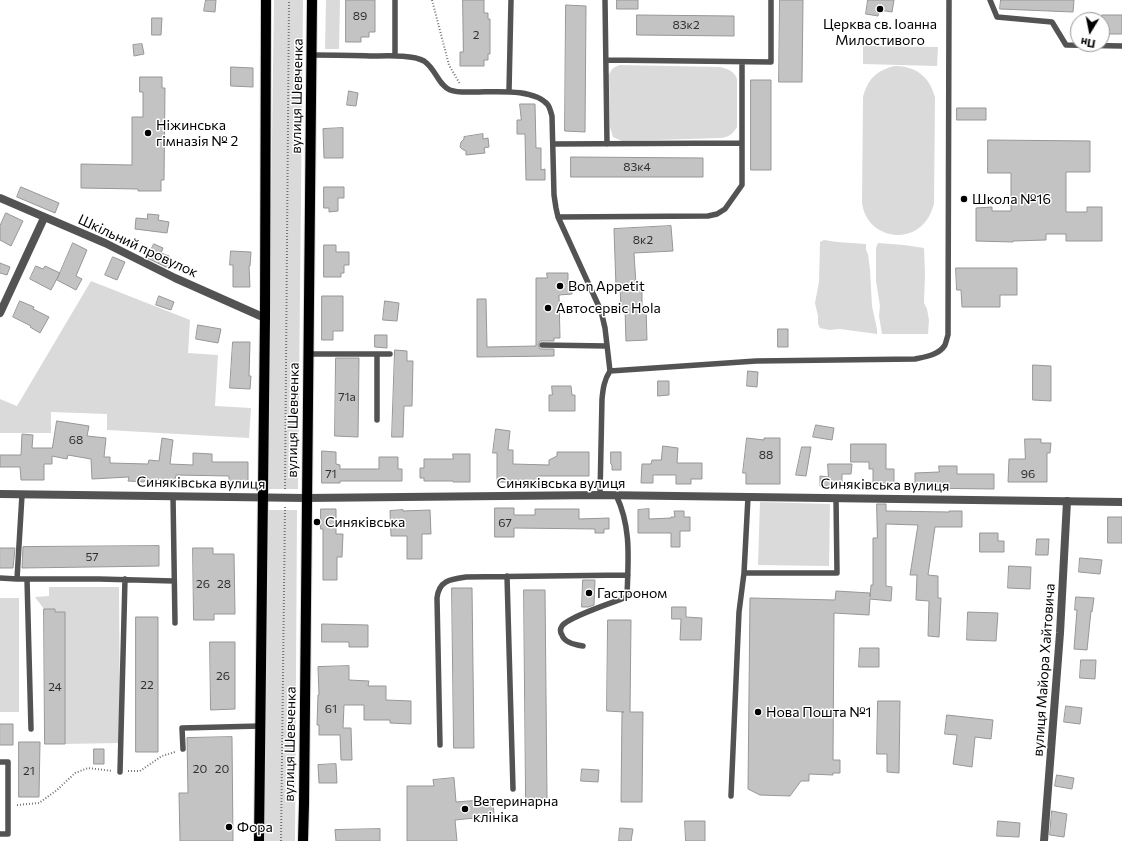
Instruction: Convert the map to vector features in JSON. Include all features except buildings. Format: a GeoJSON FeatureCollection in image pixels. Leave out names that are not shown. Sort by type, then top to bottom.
{"type":"FeatureCollection","features":[{"type":"Feature","properties":{"kind":"main road","name":"вулиця Шевченка"},"geometry":{"type":"LineString","coordinates":[[259,841],[265,318],[266,0]]}},
{"type":"Feature","properties":{"kind":"main road","name":"вулиця Шевченка"},"geometry":{"type":"LineString","coordinates":[[302,841],[304,788],[312,0]]}},
{"type":"Feature","properties":{"kind":"street","name":"Шкільний провулок"},"geometry":{"type":"LineString","coordinates":[[0,198],[44,218],[77,230],[106,243],[175,278],[265,318]]}},
{"type":"Feature","properties":{"kind":"street"},"geometry":{"type":"LineString","coordinates":[[0,313],[44,218]]}},
{"type":"Feature","properties":{"kind":"street","name":"Синяківська вулиця"},"geometry":{"type":"LineString","coordinates":[[0,494],[306,498],[616,495],[1122,502]]}},
{"type":"Feature","properties":{"kind":"street","name":"вулиця Майора Хайтовича"},"geometry":{"type":"LineString","coordinates":[[1044,841],[1060,633],[1067,501]]}},
{"type":"Feature","properties":{"kind":"lane"},"geometry":{"type":"LineString","coordinates":[[395,56],[396,0]]}},
{"type":"Feature","properties":{"kind":"lane"},"geometry":{"type":"LineString","coordinates":[[509,91],[511,0]]}},
{"type":"Feature","properties":{"kind":"lane"},"geometry":{"type":"LineString","coordinates":[[605,0],[607,144]]}},
{"type":"Feature","properties":{"kind":"lane"},"geometry":{"type":"LineString","coordinates":[[606,60],[771,62],[771,0]]}},
{"type":"Feature","properties":{"kind":"lane"},"geometry":{"type":"LineString","coordinates":[[610,371],[756,361],[915,359],[928,356],[939,351],[945,345],[948,335],[949,0]]}},
{"type":"Feature","properties":{"kind":"lane"},"geometry":{"type":"LineString","coordinates":[[990,0],[997,17],[1052,22],[1066,45],[1122,46]]}},
{"type":"Feature","properties":{"kind":"lane"},"geometry":{"type":"LineString","coordinates":[[312,55],[395,56],[416,58],[432,68],[443,86],[451,90],[465,92],[509,91],[537,97],[549,106],[552,116],[554,195],[558,217],[601,310],[606,328],[610,371],[603,387],[602,398],[600,495]]}},
{"type":"Feature","properties":{"kind":"lane"},"geometry":{"type":"LineString","coordinates":[[558,217],[708,216],[725,209],[742,185],[742,62]]}},
{"type":"Feature","properties":{"kind":"lane"},"geometry":{"type":"LineString","coordinates":[[553,144],[742,143]]}},
{"type":"Feature","properties":{"kind":"lane"},"geometry":{"type":"LineString","coordinates":[[542,345],[607,346]]}},
{"type":"Feature","properties":{"kind":"lane"},"geometry":{"type":"LineString","coordinates":[[308,354],[390,354]]}},
{"type":"Feature","properties":{"kind":"lane"},"geometry":{"type":"LineString","coordinates":[[376,420],[377,354]]}},
{"type":"Feature","properties":{"kind":"lane"},"geometry":{"type":"LineString","coordinates":[[17,579],[22,494]]}},
{"type":"Feature","properties":{"kind":"lane"},"geometry":{"type":"LineString","coordinates":[[583,646],[575,644],[563,637],[561,628],[568,620],[627,597],[628,536],[622,507],[616,495]]}},
{"type":"Feature","properties":{"kind":"lane"},"geometry":{"type":"LineString","coordinates":[[173,496],[175,623]]}},
{"type":"Feature","properties":{"kind":"lane"},"geometry":{"type":"LineString","coordinates":[[731,796],[739,612],[744,573],[748,497]]}},
{"type":"Feature","properties":{"kind":"lane"},"geometry":{"type":"LineString","coordinates":[[744,573],[837,573],[836,498]]}},
{"type":"Feature","properties":{"kind":"lane"},"geometry":{"type":"LineString","coordinates":[[440,745],[438,592],[444,583],[451,579],[466,577],[628,575]]}},
{"type":"Feature","properties":{"kind":"lane"},"geometry":{"type":"LineString","coordinates":[[507,576],[513,789]]}},
{"type":"Feature","properties":{"kind":"lane"},"geometry":{"type":"LineString","coordinates":[[0,578],[174,580]]}},
{"type":"Feature","properties":{"kind":"lane"},"geometry":{"type":"LineString","coordinates":[[27,579],[31,729]]}},
{"type":"Feature","properties":{"kind":"lane"},"geometry":{"type":"LineString","coordinates":[[120,772],[125,579]]}},
{"type":"Feature","properties":{"kind":"lane"},"geometry":{"type":"LineString","coordinates":[[183,749],[182,728],[260,726]]}},
{"type":"Feature","properties":{"kind":"lane"},"geometry":{"type":"LineString","coordinates":[[0,762],[8,762],[8,834],[0,834]]}},
{"type":"Feature","properties":{"kind":"path"},"geometry":{"type":"LineString","coordinates":[[281,841],[289,0]]}},
{"type":"Feature","properties":{"kind":"path"},"geometry":{"type":"LineString","coordinates":[[432,0],[449,65],[465,92]]}},
{"type":"Feature","properties":{"kind":"path"},"geometry":{"type":"LineString","coordinates":[[8,805],[39,803],[57,790],[75,773],[88,768],[120,772],[140,771],[162,756],[183,749]]}},
{"type":"Feature","properties":{"kind":"shaded area"},"geometry":{"type":"Polygon","coordinates":[[[274,0],[303,0],[298,489],[267,489],[274,0]]]}},
{"type":"Feature","properties":{"kind":"shaded area"},"geometry":{"type":"Polygon","coordinates":[[[326,0],[340,0],[339,49],[325,49],[326,0]]]}},
{"type":"Feature","properties":{"kind":"shaded area"},"geometry":{"type":"Polygon","coordinates":[[[863,46],[938,47],[937,66],[863,64],[863,46]]]}},
{"type":"Feature","properties":{"kind":"shaded area"},"geometry":{"type":"Polygon","coordinates":[[[620,65],[720,67],[730,71],[737,79],[737,127],[730,135],[721,138],[622,141],[613,137],[610,127],[609,75],[613,68],[620,65]]]}},
{"type":"Feature","properties":{"kind":"shaded area"},"geometry":{"type":"Polygon","coordinates":[[[894,66],[902,66],[915,70],[929,83],[935,97],[934,204],[929,217],[920,227],[913,232],[898,235],[889,234],[875,227],[866,217],[862,203],[863,97],[867,85],[878,73],[894,66]]]}},
{"type":"Feature","properties":{"kind":"shaded area"},"geometry":{"type":"Polygon","coordinates":[[[824,240],[866,244],[870,270],[872,306],[877,334],[820,328],[815,303],[819,282],[820,242],[824,240]]]}},
{"type":"Feature","properties":{"kind":"shaded area"},"geometry":{"type":"Polygon","coordinates":[[[878,243],[924,248],[924,303],[929,320],[928,334],[882,334],[876,281],[876,248],[878,243]]]}},
{"type":"Feature","properties":{"kind":"shaded area"},"geometry":{"type":"Polygon","coordinates":[[[91,281],[190,320],[188,353],[218,355],[215,406],[251,408],[249,438],[107,430],[107,414],[51,412],[51,433],[0,433],[0,399],[17,406],[91,281]]]}},
{"type":"Feature","properties":{"kind":"shaded area"},"geometry":{"type":"Polygon","coordinates":[[[760,502],[830,504],[829,566],[758,565],[760,502]]]}},
{"type":"Feature","properties":{"kind":"shaded area"},"geometry":{"type":"Polygon","coordinates":[[[267,510],[297,510],[295,841],[264,841],[267,510]]]}},
{"type":"Feature","properties":{"kind":"shaded area"},"geometry":{"type":"Polygon","coordinates":[[[49,587],[119,587],[120,743],[65,744],[65,612],[55,612],[55,609],[44,609],[35,597],[49,596],[49,587]]]}},
{"type":"Feature","properties":{"kind":"shaded area"},"geometry":{"type":"Polygon","coordinates":[[[0,598],[19,598],[19,712],[0,712],[0,598]]]}},
{"type":"Feature","properties":{"kind":"place","name":"Церква св. Іоанна Милостивого"},"geometry":{"type":"Point","coordinates":[880,9]}},
{"type":"Feature","properties":{"kind":"place","name":"Ніжинська гімназія № 2"},"geometry":{"type":"Point","coordinates":[148,133]}},
{"type":"Feature","properties":{"kind":"place","name":"Школа №16"},"geometry":{"type":"Point","coordinates":[964,199]}},
{"type":"Feature","properties":{"kind":"place","name":"Bon Appetit"},"geometry":{"type":"Point","coordinates":[560,286]}},
{"type":"Feature","properties":{"kind":"place","name":"Автосервіс Hola"},"geometry":{"type":"Point","coordinates":[548,308]}},
{"type":"Feature","properties":{"kind":"place","name":"Синяківська"},"geometry":{"type":"Point","coordinates":[317,522]}},
{"type":"Feature","properties":{"kind":"place","name":"Гастроном"},"geometry":{"type":"Point","coordinates":[589,593]}},
{"type":"Feature","properties":{"kind":"place","name":"Нова Пошта №1"},"geometry":{"type":"Point","coordinates":[758,712]}},
{"type":"Feature","properties":{"kind":"place","name":"Ветеринарна клініка"},"geometry":{"type":"Point","coordinates":[465,809]}},
{"type":"Feature","properties":{"kind":"place","name":"Фора"},"geometry":{"type":"Point","coordinates":[229,827]}}]}
